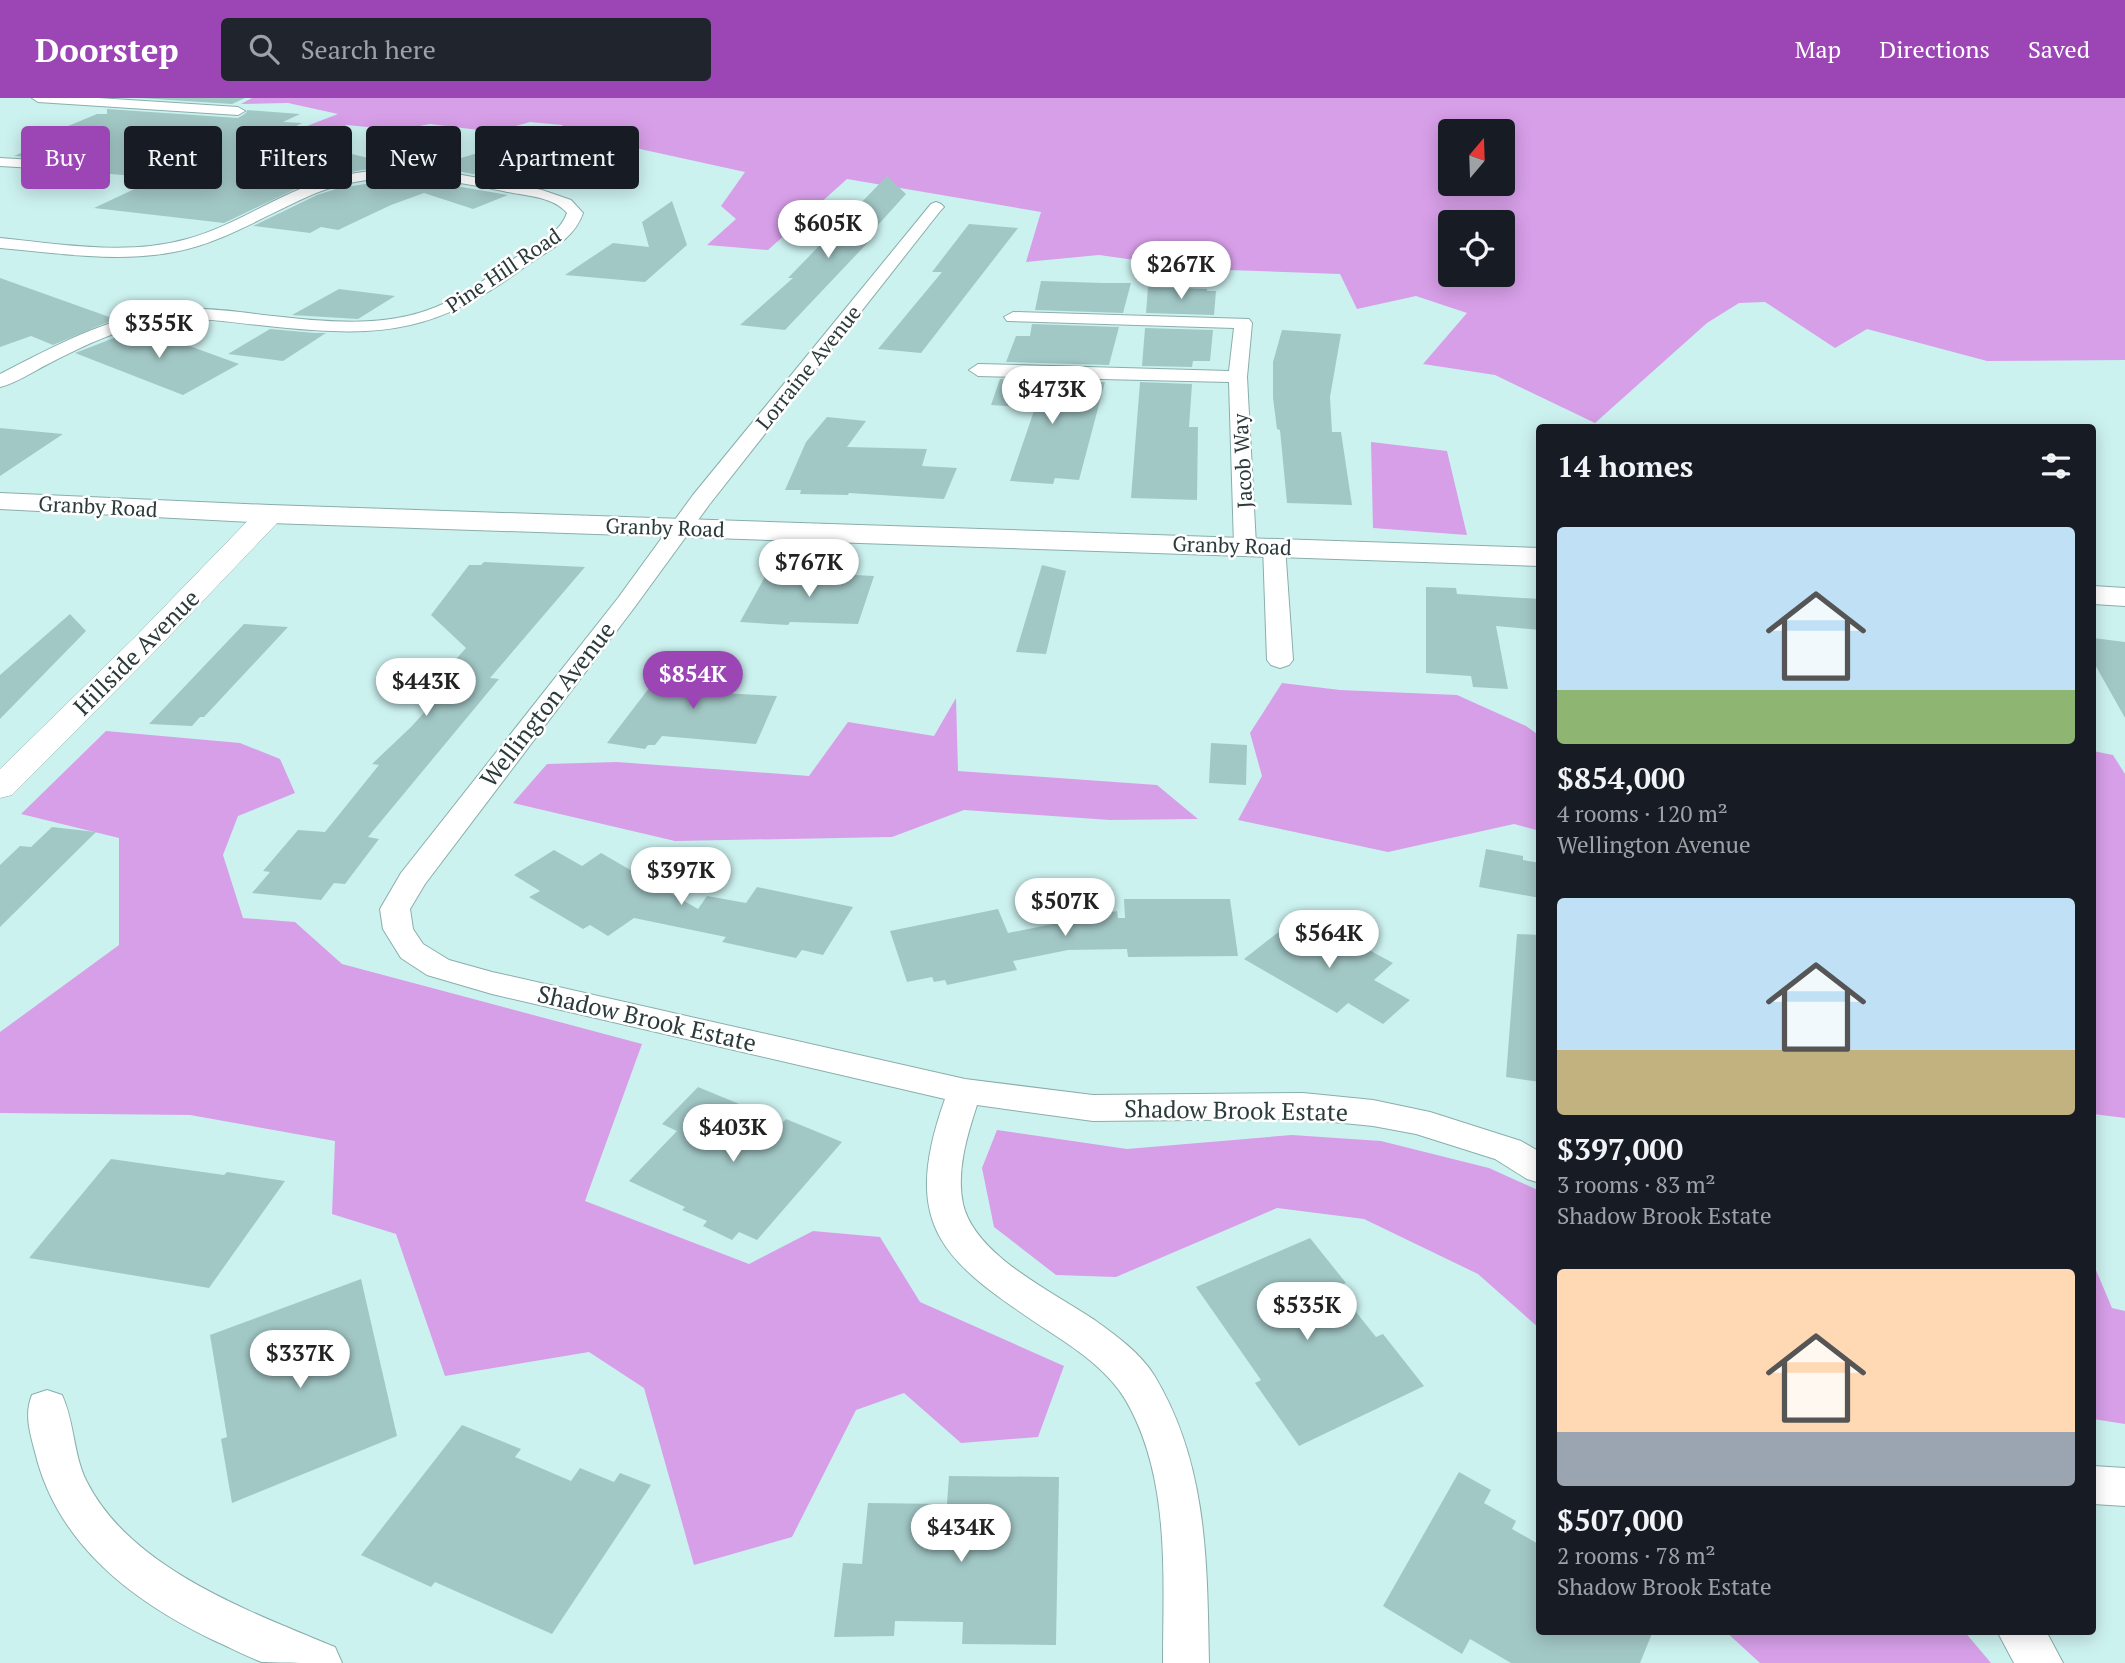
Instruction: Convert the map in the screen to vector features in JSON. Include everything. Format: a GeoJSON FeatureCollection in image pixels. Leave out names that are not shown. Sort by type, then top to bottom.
{"type":"FeatureCollection","features":[{"type":"Feature","properties":{"kind":"main road","name":"Granby Road"},"geometry":{"type":"LineString","coordinates":[[0,501],[270,514],[1536,557]]}},
{"type":"Feature","properties":{"kind":"main road"},"geometry":{"type":"LineString","coordinates":[[2096,595],[2125,597]]}},
{"type":"Feature","properties":{"kind":"street"},"geometry":{"type":"LineString","coordinates":[[38,98],[238,111]]}},
{"type":"Feature","properties":{"kind":"street"},"geometry":{"type":"LineString","coordinates":[[0,162],[21,163]]}},
{"type":"Feature","properties":{"kind":"street","name":"Pine Hill Road"},"geometry":{"type":"LineString","coordinates":[[0,243],[138,252],[188,244],[228,230],[323,185],[385,173],[432,173],[516,189],[562,201],[571,205],[575,213],[572,222],[562,232],[513,268],[466,298],[426,317],[381,324],[347,325],[212,315],[165,315],[98,334],[0,381]]}},
{"type":"Feature","properties":{"kind":"street","name":"Lorraine Avenue"},"geometry":{"type":"LineString","coordinates":[[682,527],[936,207]]}},
{"type":"Feature","properties":{"kind":"street","name":"Jacob Way"},"geometry":{"type":"LineString","coordinates":[[1013,317],[1242,323],[1238,377],[1245,545]]}},
{"type":"Feature","properties":{"kind":"street","name":"Jacob Way"},"geometry":{"type":"LineString","coordinates":[[978,370],[1238,377]]}},
{"type":"Feature","properties":{"kind":"street","name":"Hillside Avenue"},"geometry":{"type":"LineString","coordinates":[[0,788],[146,643],[270,514]]}},
{"type":"Feature","properties":{"kind":"street","name":"Wellington Avenue"},"geometry":{"type":"LineString","coordinates":[[412,880],[682,527]]}},
{"type":"Feature","properties":{"kind":"street"},"geometry":{"type":"LineString","coordinates":[[1274,546],[1280,660]]}},
{"type":"Feature","properties":{"kind":"street","name":"Shadow Brook Estate"},"geometry":{"type":"LineString","coordinates":[[412,880],[395,909],[398,929],[412,951],[438,968],[505,986],[965,1091],[1093,1108],[1303,1106],[1373,1113],[1418,1121],[1508,1150],[1536,1167]]}},
{"type":"Feature","properties":{"kind":"street"},"geometry":{"type":"LineString","coordinates":[[965,1091],[949,1138],[943,1180],[946,1205],[959,1237],[990,1270],[1110,1352],[1138,1384],[1159,1421],[1173,1462],[1183,1536],[1186,1663]]}},
{"type":"Feature","properties":{"kind":"street"},"geometry":{"type":"LineString","coordinates":[[47,1408],[60,1468],[74,1499],[102,1539],[134,1569],[185,1600],[318,1663]]}},
{"type":"Feature","properties":{"kind":"street"},"geometry":{"type":"LineString","coordinates":[[2096,1485],[2125,1487]]}},
{"type":"Feature","properties":{"kind":"street"},"geometry":{"type":"LineString","coordinates":[[2022,1635],[2040,1663]]}},
{"type":"Feature","properties":{"kind":"shaded area"},"geometry":{"type":"Polygon","coordinates":[[[252,98],[2125,98],[2125,360],[1987,361],[1867,329],[1835,348],[1765,302],[1739,303],[1707,323],[1595,423],[1495,375],[1423,364],[1467,313],[1416,296],[1357,309],[1340,274],[1199,269],[1099,255],[1026,262],[1041,212],[847,179],[768,250],[707,245],[736,219],[721,206],[745,172],[639,149],[639,126],[563,126],[530,122],[516,126],[475,126],[475,130],[430,124],[307,126],[338,114],[288,103],[241,104],[252,98]]]}},
{"type":"Feature","properties":{"kind":"shaded area"},"geometry":{"type":"Polygon","coordinates":[[[222,135],[236,135],[236,171],[222,177],[222,135]]]}},
{"type":"Feature","properties":{"kind":"shaded area"},"geometry":{"type":"Polygon","coordinates":[[[1371,442],[1447,451],[1467,535],[1373,528],[1371,442]]]}},
{"type":"Feature","properties":{"kind":"shaded area"},"geometry":{"type":"Polygon","coordinates":[[[1282,683],[1340,690],[1457,695],[1536,733],[1536,830],[1514,824],[1388,852],[1238,820],[1262,776],[1250,733],[1282,683]]]}},
{"type":"Feature","properties":{"kind":"shaded area"},"geometry":{"type":"Polygon","coordinates":[[[956,698],[958,771],[1157,785],[1198,819],[1110,820],[964,810],[892,837],[675,841],[513,803],[547,764],[617,762],[809,776],[848,722],[934,736],[956,698]]]}},
{"type":"Feature","properties":{"kind":"shaded area"},"geometry":{"type":"Polygon","coordinates":[[[106,731],[240,743],[280,759],[295,793],[238,816],[223,855],[243,918],[295,922],[342,964],[642,1044],[585,1201],[749,1264],[813,1231],[880,1237],[920,1302],[1064,1366],[1038,1437],[961,1443],[904,1393],[856,1410],[792,1537],[694,1565],[644,1388],[589,1352],[445,1376],[396,1234],[332,1214],[335,1141],[190,1115],[0,1113],[0,1032],[119,945],[119,838],[21,814],[106,731]]]}},
{"type":"Feature","properties":{"kind":"shaded area"},"geometry":{"type":"Polygon","coordinates":[[[2096,752],[2113,755],[2125,774],[2125,1118],[2096,1114],[2096,752]]]}},
{"type":"Feature","properties":{"kind":"shaded area"},"geometry":{"type":"Polygon","coordinates":[[[997,1130],[1127,1149],[1292,1135],[1381,1141],[1489,1168],[1536,1189],[1536,1325],[1478,1274],[1364,1219],[1277,1208],[1116,1277],[1056,1275],[994,1227],[982,1168],[997,1130]]]}},
{"type":"Feature","properties":{"kind":"shaded area"},"geometry":{"type":"Polygon","coordinates":[[[2096,1270],[2112,1308],[2125,1311],[2125,1424],[2096,1419],[2096,1270]]]}},
{"type":"Feature","properties":{"kind":"shaded area"},"geometry":{"type":"Polygon","coordinates":[[[1729,1635],[1967,1635],[1991,1663],[1760,1663],[1729,1635]]]}},
{"type":"Feature","properties":{"kind":"building"},"geometry":{"type":"Polygon","coordinates":[[[139,98],[245,98],[232,104],[139,98]]]}},
{"type":"Feature","properties":{"kind":"building"},"geometry":{"type":"Polygon","coordinates":[[[107,109],[238,118],[247,110],[300,114],[283,122],[302,123],[296,126],[236,126],[236,189],[296,189],[224,223],[94,208],[135,189],[222,189],[222,126],[124,126],[124,175],[110,174],[110,126],[68,126],[97,114],[107,114],[107,109]]]}},
{"type":"Feature","properties":{"kind":"building"},"geometry":{"type":"Polygon","coordinates":[[[352,154],[366,157],[366,169],[352,172],[352,154]]]}},
{"type":"Feature","properties":{"kind":"building"},"geometry":{"type":"Polygon","coordinates":[[[475,154],[475,174],[461,172],[461,158],[475,154]]]}},
{"type":"Feature","properties":{"kind":"building"},"geometry":{"type":"Polygon","coordinates":[[[887,176],[906,194],[868,236],[874,236],[785,330],[740,325],[793,278],[788,278],[887,176]]]}},
{"type":"Feature","properties":{"kind":"building"},"geometry":{"type":"Polygon","coordinates":[[[366,184],[366,189],[461,187],[508,195],[473,209],[424,193],[338,230],[321,227],[310,233],[253,226],[317,195],[336,189],[352,189],[352,186],[366,184]]]}},
{"type":"Feature","properties":{"kind":"building"},"geometry":{"type":"Polygon","coordinates":[[[672,201],[687,245],[645,282],[565,275],[613,243],[649,247],[642,222],[672,201]]]}},
{"type":"Feature","properties":{"kind":"building"},"geometry":{"type":"Polygon","coordinates":[[[969,224],[1018,228],[921,353],[878,349],[942,272],[932,272],[969,224]]]}},
{"type":"Feature","properties":{"kind":"building"},"geometry":{"type":"Polygon","coordinates":[[[0,278],[115,319],[53,345],[31,336],[0,347],[0,278]]]}},
{"type":"Feature","properties":{"kind":"building"},"geometry":{"type":"Polygon","coordinates":[[[1041,281],[1131,283],[1123,313],[1035,310],[1041,281]]]}},
{"type":"Feature","properties":{"kind":"building"},"geometry":{"type":"Polygon","coordinates":[[[1148,287],[1216,291],[1214,315],[1146,313],[1148,287]]]}},
{"type":"Feature","properties":{"kind":"building"},"geometry":{"type":"Polygon","coordinates":[[[339,289],[395,296],[358,319],[292,315],[339,289]]]}},
{"type":"Feature","properties":{"kind":"building"},"geometry":{"type":"Polygon","coordinates":[[[1032,324],[1119,327],[1109,365],[1006,362],[1016,336],[1030,336],[1032,324]]]}},
{"type":"Feature","properties":{"kind":"building"},"geometry":{"type":"Polygon","coordinates":[[[140,328],[239,364],[183,395],[75,353],[140,328]]]}},
{"type":"Feature","properties":{"kind":"building"},"geometry":{"type":"Polygon","coordinates":[[[1145,328],[1213,330],[1210,361],[1193,361],[1192,367],[1142,366],[1145,328]]]}},
{"type":"Feature","properties":{"kind":"building"},"geometry":{"type":"Polygon","coordinates":[[[270,329],[326,333],[283,361],[228,354],[270,329]]]}},
{"type":"Feature","properties":{"kind":"building"},"geometry":{"type":"Polygon","coordinates":[[[1282,330],[1341,334],[1330,397],[1332,432],[1341,432],[1352,505],[1287,503],[1280,430],[1277,429],[1273,398],[1273,362],[1282,330]]]}},
{"type":"Feature","properties":{"kind":"building"},"geometry":{"type":"Polygon","coordinates":[[[1000,379],[1105,382],[1079,480],[1055,478],[1053,484],[1010,481],[1035,408],[991,405],[1000,379]]]}},
{"type":"Feature","properties":{"kind":"building"},"geometry":{"type":"Polygon","coordinates":[[[1140,382],[1192,384],[1189,427],[1198,427],[1197,500],[1131,498],[1140,382]]]}},
{"type":"Feature","properties":{"kind":"building"},"geometry":{"type":"Polygon","coordinates":[[[827,417],[866,421],[847,447],[927,449],[922,466],[957,468],[944,499],[849,493],[800,494],[801,490],[785,490],[806,442],[827,417]]]}},
{"type":"Feature","properties":{"kind":"building"},"geometry":{"type":"Polygon","coordinates":[[[0,428],[63,434],[0,476],[0,428]]]}},
{"type":"Feature","properties":{"kind":"building"},"geometry":{"type":"Polygon","coordinates":[[[484,562],[585,567],[490,678],[499,679],[368,837],[379,839],[345,884],[334,883],[321,900],[252,893],[270,872],[263,871],[298,830],[325,832],[379,765],[372,764],[451,683],[437,680],[466,648],[431,615],[469,565],[481,565],[484,562]]]}},
{"type":"Feature","properties":{"kind":"building"},"geometry":{"type":"Polygon","coordinates":[[[1042,565],[1066,571],[1046,654],[1016,652],[1042,565]]]}},
{"type":"Feature","properties":{"kind":"building"},"geometry":{"type":"Polygon","coordinates":[[[767,573],[874,576],[858,624],[790,622],[788,625],[740,622],[767,573]]]}},
{"type":"Feature","properties":{"kind":"building"},"geometry":{"type":"Polygon","coordinates":[[[1426,587],[1456,588],[1457,594],[1536,599],[1536,630],[1496,626],[1508,689],[1473,687],[1471,676],[1426,673],[1426,587]]]}},
{"type":"Feature","properties":{"kind":"building"},"geometry":{"type":"Polygon","coordinates":[[[70,614],[86,631],[0,719],[0,675],[70,614]]]}},
{"type":"Feature","properties":{"kind":"building"},"geometry":{"type":"Polygon","coordinates":[[[244,624],[288,627],[204,717],[200,717],[192,726],[149,724],[244,624]]]}},
{"type":"Feature","properties":{"kind":"building"},"geometry":{"type":"Polygon","coordinates":[[[2096,638],[2125,642],[2125,718],[2096,666],[2096,638]]]}},
{"type":"Feature","properties":{"kind":"building"},"geometry":{"type":"Polygon","coordinates":[[[669,662],[719,669],[702,692],[777,696],[756,744],[662,736],[655,745],[648,745],[645,749],[607,743],[669,662]]]}},
{"type":"Feature","properties":{"kind":"building"},"geometry":{"type":"Polygon","coordinates":[[[1211,743],[1247,745],[1246,785],[1209,783],[1211,743]]]}},
{"type":"Feature","properties":{"kind":"building"},"geometry":{"type":"Polygon","coordinates":[[[52,827],[96,832],[0,927],[0,865],[20,846],[31,847],[52,827]]]}},
{"type":"Feature","properties":{"kind":"building"},"geometry":{"type":"Polygon","coordinates":[[[1486,849],[1523,856],[1523,860],[1536,862],[1536,897],[1479,887],[1486,849]]]}},
{"type":"Feature","properties":{"kind":"building"},"geometry":{"type":"Polygon","coordinates":[[[554,850],[582,866],[601,853],[698,909],[707,896],[746,903],[757,887],[853,907],[823,955],[802,950],[796,958],[722,942],[726,937],[634,918],[608,936],[590,925],[583,929],[529,897],[540,891],[514,875],[554,850]]]}},
{"type":"Feature","properties":{"kind":"building"},"geometry":{"type":"Polygon","coordinates":[[[1124,899],[1230,899],[1238,956],[1128,957],[1127,949],[1068,950],[1013,961],[1017,970],[947,985],[945,980],[934,982],[932,977],[907,982],[890,931],[998,909],[1008,933],[1117,911],[1118,918],[1125,918],[1124,899]]]}},
{"type":"Feature","properties":{"kind":"building"},"geometry":{"type":"Polygon","coordinates":[[[1312,919],[1393,963],[1374,980],[1410,1000],[1383,1024],[1348,1003],[1337,1013],[1244,959],[1290,923],[1300,928],[1312,919]]]}},
{"type":"Feature","properties":{"kind":"building"},"geometry":{"type":"Polygon","coordinates":[[[1517,934],[1536,935],[1536,1081],[1506,1077],[1517,934]]]}},
{"type":"Feature","properties":{"kind":"building"},"geometry":{"type":"Polygon","coordinates":[[[698,1087],[783,1122],[786,1119],[842,1142],[757,1240],[739,1232],[732,1240],[703,1226],[707,1221],[682,1210],[685,1207],[629,1181],[677,1131],[662,1124],[698,1087]]]}},
{"type":"Feature","properties":{"kind":"building"},"geometry":{"type":"Polygon","coordinates":[[[111,1159],[285,1181],[209,1288],[29,1258],[111,1159]]]}},
{"type":"Feature","properties":{"kind":"building"},"geometry":{"type":"Polygon","coordinates":[[[1310,1238],[1346,1283],[1336,1287],[1376,1337],[1383,1334],[1424,1386],[1299,1446],[1255,1383],[1261,1380],[1196,1287],[1310,1238]]]}},
{"type":"Feature","properties":{"kind":"building"},"geometry":{"type":"Polygon","coordinates":[[[361,1279],[397,1436],[232,1503],[221,1439],[227,1437],[210,1335],[361,1279]]]}},
{"type":"Feature","properties":{"kind":"building"},"geometry":{"type":"Polygon","coordinates":[[[462,1425],[521,1449],[515,1457],[571,1481],[580,1468],[614,1482],[620,1473],[651,1485],[552,1634],[435,1582],[431,1587],[361,1555],[462,1425]]]}},
{"type":"Feature","properties":{"kind":"building"},"geometry":{"type":"Polygon","coordinates":[[[1459,1472],[1491,1490],[1484,1503],[1516,1521],[1512,1529],[1536,1543],[1536,1635],[1651,1635],[1640,1663],[1511,1663],[1470,1639],[1462,1654],[1383,1606],[1459,1472]]]}},
{"type":"Feature","properties":{"kind":"building"},"geometry":{"type":"Polygon","coordinates":[[[949,1476],[1059,1477],[1056,1645],[962,1644],[963,1622],[895,1621],[894,1636],[834,1637],[843,1563],[862,1564],[868,1503],[947,1504],[949,1476]]]}}]}
